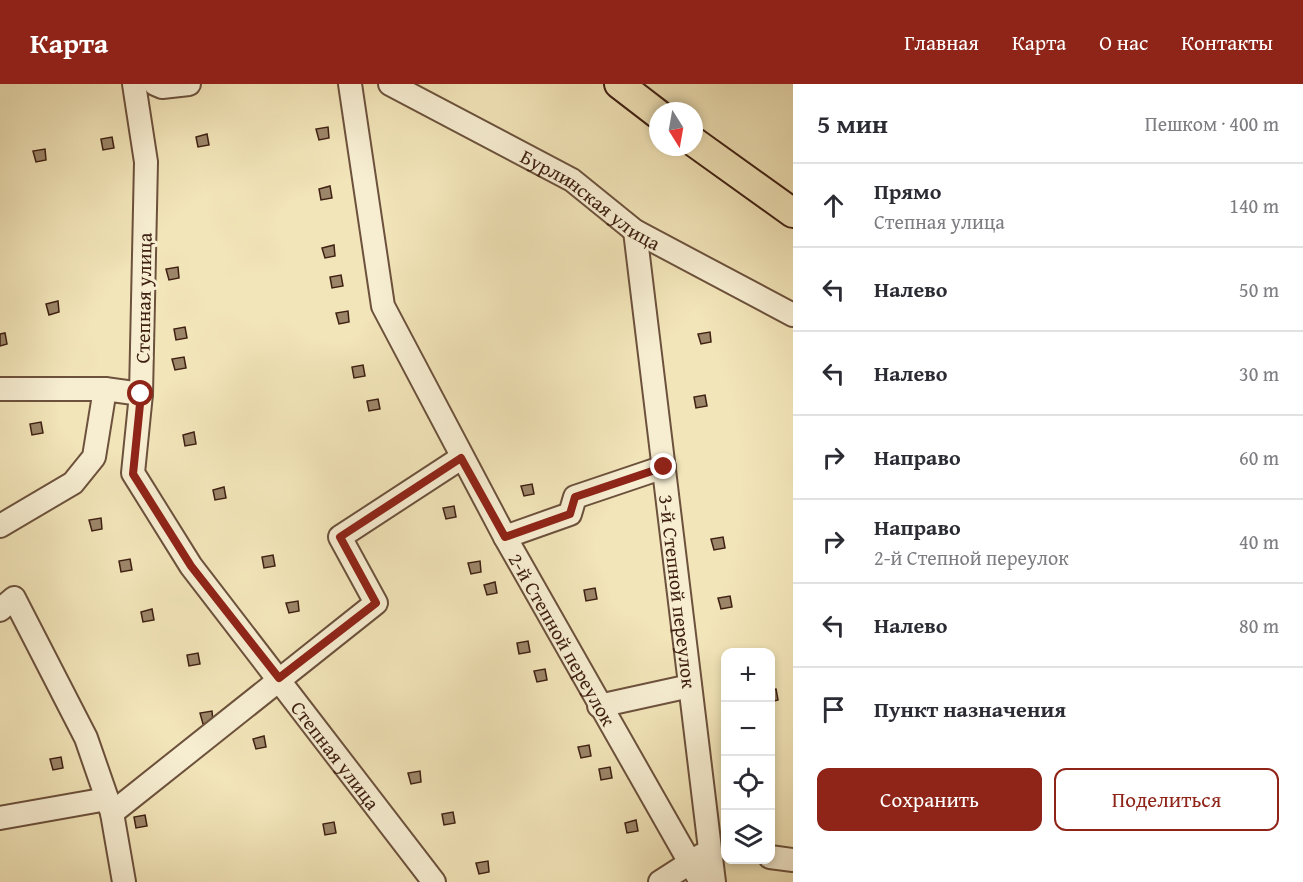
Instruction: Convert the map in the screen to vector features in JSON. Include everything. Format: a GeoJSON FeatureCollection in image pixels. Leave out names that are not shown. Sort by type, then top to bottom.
{"type":"FeatureCollection","features":[{"type":"Feature","properties":{"kind":"main road"},"geometry":{"type":"LineString","coordinates":[[619,84],[649,107]]}},
{"type":"Feature","properties":{"kind":"main road"},"geometry":{"type":"LineString","coordinates":[[703,148],[793,213]]}},
{"type":"Feature","properties":{"kind":"street","name":"Степная улица"},"geometry":{"type":"LineString","coordinates":[[134,84],[146,162],[141,394],[133,474],[191,566],[434,882]]}},
{"type":"Feature","properties":{"kind":"street"},"geometry":{"type":"LineString","coordinates":[[155,84],[162,87],[189,84]]}},
{"type":"Feature","properties":{"kind":"street","name":"2-й Степной переулок"},"geometry":{"type":"LineString","coordinates":[[350,84],[383,306],[461,458],[695,873]]}},
{"type":"Feature","properties":{"kind":"street","name":"Бурлинская улица"},"geometry":{"type":"LineString","coordinates":[[390,84],[572,180],[635,231],[793,315]]}},
{"type":"Feature","properties":{"kind":"street","name":"3-й Степной переулок"},"geometry":{"type":"LineString","coordinates":[[635,231],[690,686],[718,850],[714,882]]}},
{"type":"Feature","properties":{"kind":"street"},"geometry":{"type":"LineString","coordinates":[[0,389],[105,389],[141,394]]}},
{"type":"Feature","properties":{"kind":"street"},"geometry":{"type":"LineString","coordinates":[[0,526],[73,483],[94,458],[105,389]]}},
{"type":"Feature","properties":{"kind":"street"},"geometry":{"type":"LineString","coordinates":[[0,818],[109,806],[376,603],[340,537],[461,458]]}},
{"type":"Feature","properties":{"kind":"street"},"geometry":{"type":"LineString","coordinates":[[505,537],[570,514],[575,497],[664,467]]}},
{"type":"Feature","properties":{"kind":"street"},"geometry":{"type":"LineString","coordinates":[[7,604],[86,738],[109,806],[124,882]]}},
{"type":"Feature","properties":{"kind":"street"},"geometry":{"type":"LineString","coordinates":[[599,706],[690,686]]}},
{"type":"Feature","properties":{"kind":"street"},"geometry":{"type":"LineString","coordinates":[[660,882],[695,873],[718,850]]}},
{"type":"Feature","properties":{"kind":"street"},"geometry":{"type":"LineString","coordinates":[[775,858],[793,860]]}},
{"type":"Feature","properties":{"kind":"building"},"geometry":{"type":"Polygon","coordinates":[[[328,127],[329,138],[319,140],[316,129],[328,127]]]}},
{"type":"Feature","properties":{"kind":"building"},"geometry":{"type":"Polygon","coordinates":[[[207,134],[209,145],[198,147],[196,137],[207,134]]]}},
{"type":"Feature","properties":{"kind":"building"},"geometry":{"type":"Polygon","coordinates":[[[112,137],[114,148],[103,150],[101,139],[112,137]]]}},
{"type":"Feature","properties":{"kind":"building"},"geometry":{"type":"Polygon","coordinates":[[[45,149],[46,160],[36,162],[33,151],[45,149]]]}},
{"type":"Feature","properties":{"kind":"building"},"geometry":{"type":"Polygon","coordinates":[[[330,186],[332,198],[321,200],[319,189],[330,186]]]}},
{"type":"Feature","properties":{"kind":"building"},"geometry":{"type":"Polygon","coordinates":[[[334,245],[335,256],[325,258],[322,248],[334,245]]]}},
{"type":"Feature","properties":{"kind":"building"},"geometry":{"type":"Polygon","coordinates":[[[178,267],[179,278],[169,280],[166,269],[178,267]]]}},
{"type":"Feature","properties":{"kind":"building"},"geometry":{"type":"Polygon","coordinates":[[[341,275],[343,286],[332,288],[330,277],[341,275]]]}},
{"type":"Feature","properties":{"kind":"building"},"geometry":{"type":"Polygon","coordinates":[[[58,301],[59,312],[49,315],[46,304],[58,301]]]}},
{"type":"Feature","properties":{"kind":"building"},"geometry":{"type":"Polygon","coordinates":[[[348,311],[349,322],[339,324],[336,313],[348,311]]]}},
{"type":"Feature","properties":{"kind":"building"},"geometry":{"type":"Polygon","coordinates":[[[185,327],[187,338],[176,340],[174,329],[185,327]]]}},
{"type":"Feature","properties":{"kind":"building"},"geometry":{"type":"Polygon","coordinates":[[[710,332],[711,342],[701,344],[698,334],[710,332]]]}},
{"type":"Feature","properties":{"kind":"building"},"geometry":{"type":"Polygon","coordinates":[[[5,333],[7,344],[0,346],[0,334],[5,333]]]}},
{"type":"Feature","properties":{"kind":"building"},"geometry":{"type":"Polygon","coordinates":[[[184,357],[186,368],[175,370],[172,359],[184,357]]]}},
{"type":"Feature","properties":{"kind":"building"},"geometry":{"type":"Polygon","coordinates":[[[363,365],[365,376],[354,378],[352,367],[363,365]]]}},
{"type":"Feature","properties":{"kind":"building"},"geometry":{"type":"Polygon","coordinates":[[[705,395],[707,406],[696,408],[694,397],[705,395]]]}},
{"type":"Feature","properties":{"kind":"building"},"geometry":{"type":"Polygon","coordinates":[[[378,399],[380,409],[369,411],[367,401],[378,399]]]}},
{"type":"Feature","properties":{"kind":"building"},"geometry":{"type":"Polygon","coordinates":[[[41,422],[43,433],[32,435],[30,424],[41,422]]]}},
{"type":"Feature","properties":{"kind":"building"},"geometry":{"type":"Polygon","coordinates":[[[194,432],[196,444],[185,446],[183,435],[194,432]]]}},
{"type":"Feature","properties":{"kind":"building"},"geometry":{"type":"Polygon","coordinates":[[[532,484],[534,494],[524,496],[521,486],[532,484]]]}},
{"type":"Feature","properties":{"kind":"building"},"geometry":{"type":"Polygon","coordinates":[[[224,487],[226,498],[215,500],[213,490],[224,487]]]}},
{"type":"Feature","properties":{"kind":"building"},"geometry":{"type":"Polygon","coordinates":[[[454,506],[456,517],[446,519],[443,508],[454,506]]]}},
{"type":"Feature","properties":{"kind":"building"},"geometry":{"type":"Polygon","coordinates":[[[101,518],[102,529],[92,531],[89,520],[101,518]]]}},
{"type":"Feature","properties":{"kind":"building"},"geometry":{"type":"Polygon","coordinates":[[[723,537],[725,548],[714,550],[711,539],[723,537]]]}},
{"type":"Feature","properties":{"kind":"building"},"geometry":{"type":"Polygon","coordinates":[[[273,555],[275,566],[264,568],[262,557],[273,555]]]}},
{"type":"Feature","properties":{"kind":"building"},"geometry":{"type":"Polygon","coordinates":[[[130,559],[132,570],[121,572],[119,561],[130,559]]]}},
{"type":"Feature","properties":{"kind":"building"},"geometry":{"type":"Polygon","coordinates":[[[480,561],[481,572],[471,574],[468,563],[480,561]]]}},
{"type":"Feature","properties":{"kind":"building"},"geometry":{"type":"Polygon","coordinates":[[[495,582],[497,593],[487,595],[484,585],[495,582]]]}},
{"type":"Feature","properties":{"kind":"building"},"geometry":{"type":"Polygon","coordinates":[[[595,588],[597,599],[586,601],[584,590],[595,588]]]}},
{"type":"Feature","properties":{"kind":"building"},"geometry":{"type":"Polygon","coordinates":[[[730,596],[732,607],[721,609],[718,598],[730,596]]]}},
{"type":"Feature","properties":{"kind":"building"},"geometry":{"type":"Polygon","coordinates":[[[298,601],[299,611],[289,613],[286,603],[298,601]]]}},
{"type":"Feature","properties":{"kind":"building"},"geometry":{"type":"Polygon","coordinates":[[[152,609],[154,620],[143,622],[141,612],[152,609]]]}},
{"type":"Feature","properties":{"kind":"building"},"geometry":{"type":"Polygon","coordinates":[[[528,641],[530,652],[519,654],[517,643],[528,641]]]}},
{"type":"Feature","properties":{"kind":"building"},"geometry":{"type":"Polygon","coordinates":[[[198,653],[200,664],[189,666],[187,655],[198,653]]]}},
{"type":"Feature","properties":{"kind":"building"},"geometry":{"type":"Polygon","coordinates":[[[545,669],[547,680],[537,682],[534,671],[545,669]]]}},
{"type":"Feature","properties":{"kind":"building"},"geometry":{"type":"Polygon","coordinates":[[[775,689],[778,700],[775,701],[775,689]]]}},
{"type":"Feature","properties":{"kind":"building"},"geometry":{"type":"Polygon","coordinates":[[[212,711],[213,722],[203,724],[200,713],[212,711]]]}},
{"type":"Feature","properties":{"kind":"building"},"geometry":{"type":"Polygon","coordinates":[[[264,736],[266,747],[256,749],[253,739],[264,736]]]}},
{"type":"Feature","properties":{"kind":"building"},"geometry":{"type":"Polygon","coordinates":[[[589,745],[591,756],[581,758],[578,747],[589,745]]]}},
{"type":"Feature","properties":{"kind":"building"},"geometry":{"type":"Polygon","coordinates":[[[61,757],[63,768],[53,770],[50,759],[61,757]]]}},
{"type":"Feature","properties":{"kind":"building"},"geometry":{"type":"Polygon","coordinates":[[[610,767],[612,778],[601,780],[599,769],[610,767]]]}},
{"type":"Feature","properties":{"kind":"building"},"geometry":{"type":"Polygon","coordinates":[[[420,771],[421,782],[411,784],[408,773],[420,771]]]}},
{"type":"Feature","properties":{"kind":"building"},"geometry":{"type":"Polygon","coordinates":[[[453,812],[455,823],[444,825],[442,814],[453,812]]]}},
{"type":"Feature","properties":{"kind":"building"},"geometry":{"type":"Polygon","coordinates":[[[145,815],[147,826],[136,828],[134,817],[145,815]]]}},
{"type":"Feature","properties":{"kind":"building"},"geometry":{"type":"Polygon","coordinates":[[[636,820],[638,831],[627,833],[625,823],[636,820]]]}},
{"type":"Feature","properties":{"kind":"building"},"geometry":{"type":"Polygon","coordinates":[[[334,822],[336,833],[325,835],[323,824],[334,822]]]}},
{"type":"Feature","properties":{"kind":"building"},"geometry":{"type":"Polygon","coordinates":[[[488,861],[489,872],[479,874],[476,863],[488,861]]]}},
{"type":"Feature","properties":{"kind":"route"},"geometry":{"type":"LineString","coordinates":[[141,394],[133,474],[191,566],[279,678],[376,603],[340,537],[461,458],[505,537],[570,514],[575,497],[664,467]]}}]}
